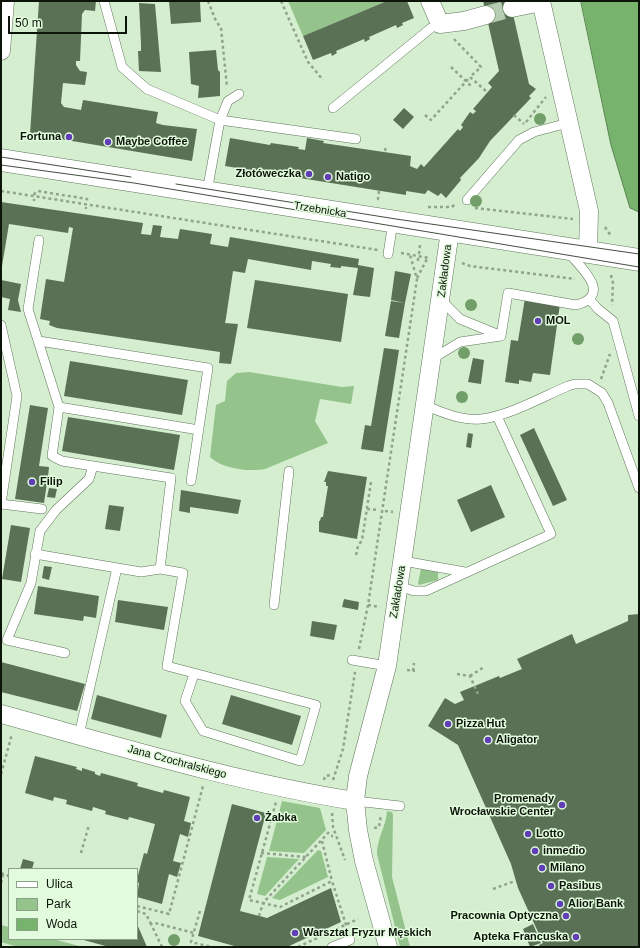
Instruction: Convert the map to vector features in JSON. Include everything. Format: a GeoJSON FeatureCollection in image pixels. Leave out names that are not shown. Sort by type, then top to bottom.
{"type":"FeatureCollection","features":[{"type":"Feature","properties":{"kind":"street"},"geometry":{"type":"LineString","coordinates":[[1,51],[4,1]]}},
{"type":"Feature","properties":{"kind":"street"},"geometry":{"type":"LineString","coordinates":[[430,1],[440,24],[464,21],[486,15]]}},
{"type":"Feature","properties":{"kind":"street"},"geometry":{"type":"LineString","coordinates":[[512,8],[541,1],[568,123],[590,211],[588,252]]}},
{"type":"Feature","properties":{"kind":"street","name":"Trzebnicka"},"geometry":{"type":"LineString","coordinates":[[1,160],[639,260]]}},
{"type":"Feature","properties":{"kind":"street","name":"Zakładowa"},"geometry":{"type":"LineString","coordinates":[[388,947],[358,830],[355,801],[358,776],[383,686],[387,666],[450,231]]}},
{"type":"Feature","properties":{"kind":"street","name":"Jana Czochralskiego"},"geometry":{"type":"LineString","coordinates":[[1,714],[230,776],[323,796],[355,801]]}},
{"type":"Feature","properties":{"kind":"lane"},"geometry":{"type":"LineString","coordinates":[[104,1],[122,67],[147,88],[220,120],[356,139]]}},
{"type":"Feature","properties":{"kind":"lane"},"geometry":{"type":"LineString","coordinates":[[333,108],[431,28],[440,24]]}},
{"type":"Feature","properties":{"kind":"lane"},"geometry":{"type":"LineString","coordinates":[[207,192],[220,120],[228,101],[239,94]]}},
{"type":"Feature","properties":{"kind":"lane"},"geometry":{"type":"LineString","coordinates":[[470,204],[519,140],[534,132],[568,123]]}},
{"type":"Feature","properties":{"kind":"lane"},"geometry":{"type":"LineString","coordinates":[[386,252],[393,222]]}},
{"type":"Feature","properties":{"kind":"lane"},"geometry":{"type":"LineString","coordinates":[[39,240],[28,309],[59,407],[52,456],[62,461],[171,478],[160,569]]}},
{"type":"Feature","properties":{"kind":"lane"},"geometry":{"type":"LineString","coordinates":[[501,336],[508,293],[576,305],[584,303],[589,299],[593,286],[591,278],[565,249]]}},
{"type":"Feature","properties":{"kind":"lane"},"geometry":{"type":"LineString","coordinates":[[589,299],[613,321],[639,416]]}},
{"type":"Feature","properties":{"kind":"lane"},"geometry":{"type":"LineString","coordinates":[[441,300],[460,318],[501,336]]}},
{"type":"Feature","properties":{"kind":"lane"},"geometry":{"type":"LineString","coordinates":[[1,325],[17,396],[1,504],[42,509]]}},
{"type":"Feature","properties":{"kind":"lane"},"geometry":{"type":"LineString","coordinates":[[432,359],[460,342],[501,336]]}},
{"type":"Feature","properties":{"kind":"lane"},"geometry":{"type":"LineString","coordinates":[[39,341],[208,368],[191,481]]}},
{"type":"Feature","properties":{"kind":"lane"},"geometry":{"type":"LineString","coordinates":[[425,405],[444,414],[480,420],[497,416],[568,386],[581,383],[598,390],[608,403],[639,488]]}},
{"type":"Feature","properties":{"kind":"lane"},"geometry":{"type":"LineString","coordinates":[[59,407],[199,430]]}},
{"type":"Feature","properties":{"kind":"lane"},"geometry":{"type":"LineString","coordinates":[[398,586],[414,591],[426,591],[551,534],[497,416]]}},
{"type":"Feature","properties":{"kind":"lane"},"geometry":{"type":"LineString","coordinates":[[65,653],[7,640],[31,583],[40,531],[56,510],[89,479],[93,466]]}},
{"type":"Feature","properties":{"kind":"lane"},"geometry":{"type":"LineString","coordinates":[[274,605],[288,471]]}},
{"type":"Feature","properties":{"kind":"lane"},"geometry":{"type":"LineString","coordinates":[[35,554],[141,572],[160,569],[183,573],[167,666],[316,705],[300,761],[202,731],[185,701],[194,674]]}},
{"type":"Feature","properties":{"kind":"lane"},"geometry":{"type":"LineString","coordinates":[[403,560],[465,572]]}},
{"type":"Feature","properties":{"kind":"lane"},"geometry":{"type":"LineString","coordinates":[[78,735],[117,568]]}},
{"type":"Feature","properties":{"kind":"lane"},"geometry":{"type":"LineString","coordinates":[[355,661],[387,666]]}},
{"type":"Feature","properties":{"kind":"lane"},"geometry":{"type":"LineString","coordinates":[[355,801],[400,806]]}},
{"type":"Feature","properties":{"kind":"lane"},"geometry":{"type":"LineString","coordinates":[[332,947],[350,940]]}},
{"type":"Feature","properties":{"kind":"path"},"geometry":{"type":"LineString","coordinates":[[208,1],[220,28],[228,101]]}},
{"type":"Feature","properties":{"kind":"path"},"geometry":{"type":"LineString","coordinates":[[281,1],[308,62],[323,80]]}},
{"type":"Feature","properties":{"kind":"path"},"geometry":{"type":"LineString","coordinates":[[425,115],[431,120],[481,67],[440,24]]}},
{"type":"Feature","properties":{"kind":"path"},"geometry":{"type":"LineString","coordinates":[[451,67],[471,86]]}},
{"type":"Feature","properties":{"kind":"path"},"geometry":{"type":"LineString","coordinates":[[470,77],[487,92]]}},
{"type":"Feature","properties":{"kind":"path"},"geometry":{"type":"LineString","coordinates":[[514,116],[524,124]]}},
{"type":"Feature","properties":{"kind":"path"},"geometry":{"type":"LineString","coordinates":[[385,151],[386,145]]}},
{"type":"Feature","properties":{"kind":"path"},"geometry":{"type":"LineString","coordinates":[[1,191],[386,252],[433,258]]}},
{"type":"Feature","properties":{"kind":"path"},"geometry":{"type":"LineString","coordinates":[[34,198],[35,193],[38,191],[87,199],[87,207]]}},
{"type":"Feature","properties":{"kind":"path"},"geometry":{"type":"LineString","coordinates":[[378,199],[379,191]]}},
{"type":"Feature","properties":{"kind":"path"},"geometry":{"type":"LineString","coordinates":[[470,204],[579,220]]}},
{"type":"Feature","properties":{"kind":"path"},"geometry":{"type":"LineString","coordinates":[[452,207],[459,207]]}},
{"type":"Feature","properties":{"kind":"path"},"geometry":{"type":"LineString","coordinates":[[419,254],[420,242]]}},
{"type":"Feature","properties":{"kind":"path"},"geometry":{"type":"LineString","coordinates":[[410,255],[417,279]]}},
{"type":"Feature","properties":{"kind":"path"},"geometry":{"type":"LineString","coordinates":[[335,774],[343,749],[355,661],[368,605],[417,279],[428,257]]}},
{"type":"Feature","properties":{"kind":"path"},"geometry":{"type":"LineString","coordinates":[[468,265],[578,279]]}},
{"type":"Feature","properties":{"kind":"path"},"geometry":{"type":"LineString","coordinates":[[611,275],[613,283],[613,321]]}},
{"type":"Feature","properties":{"kind":"path"},"geometry":{"type":"LineString","coordinates":[[598,390],[605,364],[618,340]]}},
{"type":"Feature","properties":{"kind":"path"},"geometry":{"type":"LineString","coordinates":[[356,555],[358,546],[362,540],[371,482]]}},
{"type":"Feature","properties":{"kind":"path"},"geometry":{"type":"LineString","coordinates":[[367,509],[379,510]]}},
{"type":"Feature","properties":{"kind":"path"},"geometry":{"type":"LineString","coordinates":[[384,511],[394,513]]}},
{"type":"Feature","properties":{"kind":"path"},"geometry":{"type":"LineString","coordinates":[[368,605],[383,607]]}},
{"type":"Feature","properties":{"kind":"path"},"geometry":{"type":"LineString","coordinates":[[407,670],[414,671],[414,663]]}},
{"type":"Feature","properties":{"kind":"path"},"geometry":{"type":"LineString","coordinates":[[457,674],[470,676],[484,666]]}},
{"type":"Feature","properties":{"kind":"path"},"geometry":{"type":"LineString","coordinates":[[470,676],[478,694]]}},
{"type":"Feature","properties":{"kind":"path"},"geometry":{"type":"LineString","coordinates":[[1,774],[12,733]]}},
{"type":"Feature","properties":{"kind":"path"},"geometry":{"type":"LineString","coordinates":[[138,906],[169,914],[204,779]]}},
{"type":"Feature","properties":{"kind":"path"},"geometry":{"type":"LineString","coordinates":[[277,798],[249,900],[280,907],[332,881]]}},
{"type":"Feature","properties":{"kind":"path"},"geometry":{"type":"LineString","coordinates":[[379,827],[382,810]]}},
{"type":"Feature","properties":{"kind":"path"},"geometry":{"type":"LineString","coordinates":[[81,853],[89,825]]}},
{"type":"Feature","properties":{"kind":"path"},"geometry":{"type":"LineString","coordinates":[[259,916],[263,903],[329,832]]}},
{"type":"Feature","properties":{"kind":"path"},"geometry":{"type":"LineString","coordinates":[[322,840],[332,881],[350,940]]}},
{"type":"Feature","properties":{"kind":"path"},"geometry":{"type":"LineString","coordinates":[[261,853],[306,857]]}},
{"type":"Feature","properties":{"kind":"path"},"geometry":{"type":"LineString","coordinates":[[1,883],[2,874]]}},
{"type":"Feature","properties":{"kind":"path"},"geometry":{"type":"LineString","coordinates":[[494,889],[515,881]]}},
{"type":"Feature","properties":{"kind":"path"},"geometry":{"type":"LineString","coordinates":[[138,911],[146,914],[162,947]]}},
{"type":"Feature","properties":{"kind":"path"},"geometry":{"type":"LineString","coordinates":[[190,947],[200,911]]}},
{"type":"Feature","properties":{"kind":"path"},"geometry":{"type":"LineString","coordinates":[[298,947],[358,919]]}},
{"type":"Feature","properties":{"kind":"path"},"geometry":{"type":"LineString","coordinates":[[152,924],[156,923],[194,933]]}},
{"type":"Feature","properties":{"kind":"path"},"geometry":{"type":"LineString","coordinates":[[191,942],[211,947]]}},
{"type":"Feature","properties":{"kind":"green space"},"geometry":{"type":"Polygon","coordinates":[[[288,1],[387,1],[303,36],[288,1]]]}},
{"type":"Feature","properties":{"kind":"green space"},"geometry":{"type":"Polygon","coordinates":[[[249,372],[342,387],[354,386],[351,404],[320,399],[315,421],[328,443],[265,469],[244,470],[229,467],[215,461],[210,457],[216,405],[225,401],[227,381],[236,373],[249,372]]]}},
{"type":"Feature","properties":{"kind":"green space"},"geometry":{"type":"Polygon","coordinates":[[[421,569],[438,571],[438,580],[419,585],[418,583],[421,569]]]}},
{"type":"Feature","properties":{"kind":"green space"},"geometry":{"type":"Polygon","coordinates":[[[282,801],[320,808],[326,830],[304,853],[269,851],[282,801]]]}},
{"type":"Feature","properties":{"kind":"green space"},"geometry":{"type":"Polygon","coordinates":[[[387,811],[392,812],[393,815],[392,877],[410,947],[400,947],[377,854],[378,843],[387,811]]]}},
{"type":"Feature","properties":{"kind":"green space"},"geometry":{"type":"Polygon","coordinates":[[[318,850],[321,851],[328,877],[280,900],[272,898],[318,850]]]}},
{"type":"Feature","properties":{"kind":"green space"},"geometry":{"type":"Polygon","coordinates":[[[267,857],[299,859],[265,896],[257,894],[267,857]]]}},
{"type":"Feature","properties":{"kind":"green space"},"geometry":{"type":"Polygon","coordinates":[[[1,925],[8,927],[8,940],[57,940],[83,947],[18,947],[1,942],[1,925]]]}},
{"type":"Feature","properties":{"kind":"water"},"geometry":{"type":"Polygon","coordinates":[[[581,1],[639,1],[639,212],[630,208],[611,145],[581,1]]]}},
{"type":"Feature","properties":{"kind":"building"},"geometry":{"type":"Polygon","coordinates":[[[39,1],[96,1],[95,11],[85,10],[82,14],[80,61],[76,61],[76,65],[80,71],[87,72],[85,85],[63,83],[61,103],[64,107],[81,110],[83,100],[158,112],[156,123],[197,129],[192,161],[30,134],[39,1]]]}},
{"type":"Feature","properties":{"kind":"building"},"geometry":{"type":"Polygon","coordinates":[[[169,1],[200,1],[201,22],[171,24],[169,1]]]}},
{"type":"Feature","properties":{"kind":"building"},"geometry":{"type":"Polygon","coordinates":[[[387,1],[407,1],[414,18],[402,23],[403,25],[397,28],[396,25],[369,37],[370,39],[365,42],[364,39],[336,51],[337,53],[332,56],[331,53],[313,60],[303,36],[387,1]]]}},
{"type":"Feature","properties":{"kind":"building"},"geometry":{"type":"Polygon","coordinates":[[[483,1],[510,1],[529,84],[536,89],[529,96],[531,98],[490,141],[479,158],[460,178],[461,180],[446,198],[441,193],[438,196],[428,190],[425,194],[406,191],[406,195],[225,166],[230,138],[270,145],[271,143],[299,147],[298,149],[305,150],[307,138],[324,141],[323,143],[411,156],[410,166],[417,169],[421,164],[424,167],[458,129],[460,131],[463,127],[461,125],[470,112],[473,114],[476,111],[473,109],[492,87],[488,83],[499,71],[483,1]]]}},
{"type":"Feature","properties":{"kind":"building"},"geometry":{"type":"Polygon","coordinates":[[[139,3],[155,4],[161,72],[139,71],[138,51],[141,51],[141,44],[139,3]]]}},
{"type":"Feature","properties":{"kind":"building"},"geometry":{"type":"Polygon","coordinates":[[[216,50],[218,70],[220,72],[220,96],[198,98],[199,86],[191,84],[189,52],[216,50]]]}},
{"type":"Feature","properties":{"kind":"building"},"geometry":{"type":"Polygon","coordinates":[[[404,108],[414,117],[403,129],[393,120],[404,108]]]}},
{"type":"Feature","properties":{"kind":"building"},"geometry":{"type":"Polygon","coordinates":[[[1,202],[143,223],[141,234],[151,235],[153,225],[162,226],[160,237],[178,239],[180,229],[212,234],[210,244],[228,247],[230,237],[359,259],[358,265],[374,268],[370,297],[353,295],[358,268],[341,266],[341,268],[330,267],[331,264],[312,261],[311,270],[248,259],[245,273],[233,271],[225,323],[238,324],[231,364],[219,363],[220,352],[57,328],[49,325],[50,321],[40,319],[46,279],[64,282],[73,228],[69,227],[68,233],[9,224],[1,272],[1,202]]]}},
{"type":"Feature","properties":{"kind":"building"},"geometry":{"type":"Polygon","coordinates":[[[395,271],[411,274],[405,303],[391,300],[395,271]]]}},
{"type":"Feature","properties":{"kind":"building"},"geometry":{"type":"Polygon","coordinates":[[[1,280],[21,284],[18,300],[21,312],[8,310],[10,299],[1,297],[1,280]]]}},
{"type":"Feature","properties":{"kind":"building"},"geometry":{"type":"Polygon","coordinates":[[[255,280],[348,294],[341,342],[247,328],[255,280]]]}},
{"type":"Feature","properties":{"kind":"building"},"geometry":{"type":"Polygon","coordinates":[[[525,298],[560,304],[550,375],[533,373],[531,382],[519,380],[519,384],[505,382],[511,340],[518,341],[525,298]]]}},
{"type":"Feature","properties":{"kind":"building"},"geometry":{"type":"Polygon","coordinates":[[[391,301],[405,303],[399,338],[385,336],[391,301]]]}},
{"type":"Feature","properties":{"kind":"building"},"geometry":{"type":"Polygon","coordinates":[[[384,348],[399,350],[383,452],[361,449],[365,425],[371,426],[384,348]]]}},
{"type":"Feature","properties":{"kind":"building"},"geometry":{"type":"Polygon","coordinates":[[[473,358],[484,360],[481,384],[468,382],[473,358]]]}},
{"type":"Feature","properties":{"kind":"building"},"geometry":{"type":"Polygon","coordinates":[[[70,361],[188,380],[182,415],[64,396],[70,361]]]}},
{"type":"Feature","properties":{"kind":"building"},"geometry":{"type":"Polygon","coordinates":[[[30,405],[48,408],[39,466],[49,467],[48,477],[52,478],[51,484],[47,483],[44,503],[15,499],[30,405]]]}},
{"type":"Feature","properties":{"kind":"building"},"geometry":{"type":"Polygon","coordinates":[[[68,417],[180,435],[174,470],[62,451],[68,417]]]}},
{"type":"Feature","properties":{"kind":"building"},"geometry":{"type":"Polygon","coordinates":[[[534,428],[567,500],[553,506],[520,435],[534,428]]]}},
{"type":"Feature","properties":{"kind":"building"},"geometry":{"type":"Polygon","coordinates":[[[468,433],[473,434],[471,448],[466,447],[468,433]]]}},
{"type":"Feature","properties":{"kind":"building"},"geometry":{"type":"Polygon","coordinates":[[[328,471],[367,477],[357,539],[319,532],[319,521],[321,517],[323,517],[328,486],[326,486],[326,482],[324,482],[328,471]]]}},
{"type":"Feature","properties":{"kind":"building"},"geometry":{"type":"Polygon","coordinates":[[[491,485],[505,517],[471,532],[457,500],[491,485]]]}},
{"type":"Feature","properties":{"kind":"building"},"geometry":{"type":"Polygon","coordinates":[[[49,488],[57,489],[55,498],[47,497],[49,488]]]}},
{"type":"Feature","properties":{"kind":"building"},"geometry":{"type":"Polygon","coordinates":[[[181,490],[241,500],[238,514],[190,507],[190,513],[179,511],[181,490]]]}},
{"type":"Feature","properties":{"kind":"building"},"geometry":{"type":"Polygon","coordinates":[[[109,505],[124,507],[120,531],[105,529],[109,505]]]}},
{"type":"Feature","properties":{"kind":"building"},"geometry":{"type":"Polygon","coordinates":[[[11,525],[30,528],[21,582],[2,579],[11,525]]]}},
{"type":"Feature","properties":{"kind":"building"},"geometry":{"type":"Polygon","coordinates":[[[44,566],[52,567],[49,580],[42,578],[44,566]]]}},
{"type":"Feature","properties":{"kind":"building"},"geometry":{"type":"Polygon","coordinates":[[[38,586],[99,596],[96,618],[84,616],[83,621],[34,614],[38,586]]]}},
{"type":"Feature","properties":{"kind":"building"},"geometry":{"type":"Polygon","coordinates":[[[344,599],[359,602],[358,610],[342,607],[344,599]]]}},
{"type":"Feature","properties":{"kind":"building"},"geometry":{"type":"Polygon","coordinates":[[[118,600],[168,607],[164,630],[115,622],[118,600]]]}},
{"type":"Feature","properties":{"kind":"building","name":"Promenady Wrocławskie Center"},"geometry":{"type":"Polygon","coordinates":[[[639,614],[639,947],[540,947],[539,945],[543,943],[518,888],[511,864],[458,745],[428,726],[445,698],[455,704],[464,700],[460,692],[499,676],[500,678],[522,669],[517,659],[572,634],[576,644],[628,621],[628,615],[639,614]]]}},
{"type":"Feature","properties":{"kind":"building"},"geometry":{"type":"Polygon","coordinates":[[[312,621],[337,625],[334,640],[310,636],[312,621]]]}},
{"type":"Feature","properties":{"kind":"building"},"geometry":{"type":"Polygon","coordinates":[[[1,662],[85,684],[77,711],[1,692],[1,662]]]}},
{"type":"Feature","properties":{"kind":"building"},"geometry":{"type":"Polygon","coordinates":[[[97,695],[167,715],[161,738],[91,719],[97,695]]]}},
{"type":"Feature","properties":{"kind":"building"},"geometry":{"type":"Polygon","coordinates":[[[231,695],[301,716],[292,745],[222,724],[231,695]]]}},
{"type":"Feature","properties":{"kind":"building"},"geometry":{"type":"Polygon","coordinates":[[[35,756],[77,767],[76,769],[82,771],[82,768],[95,772],[95,774],[100,776],[101,773],[138,783],[137,786],[163,793],[164,790],[190,797],[184,821],[191,823],[188,837],[180,834],[173,861],[181,863],[177,877],[169,874],[162,904],[138,897],[138,875],[144,853],[147,854],[155,824],[129,817],[128,820],[105,814],[106,811],[93,807],[92,811],[66,804],[67,800],[54,797],[53,801],[25,793],[35,756]]]}},
{"type":"Feature","properties":{"kind":"building"},"geometry":{"type":"Polygon","coordinates":[[[232,804],[266,813],[240,911],[267,918],[331,888],[341,922],[287,947],[238,947],[198,936],[232,804]]]}},
{"type":"Feature","properties":{"kind":"building"},"geometry":{"type":"Polygon","coordinates":[[[23,859],[34,862],[32,868],[20,868],[23,859]]]}},
{"type":"Feature","properties":{"kind":"building"},"geometry":{"type":"Polygon","coordinates":[[[533,924],[541,943],[530,947],[523,929],[533,924]]]}},
{"type":"Feature","properties":{"kind":"building"},"geometry":{"type":"Polygon","coordinates":[[[138,926],[147,947],[109,947],[84,940],[138,940],[138,926]]]}},
{"type":"Feature","properties":{"kind":"tunnel"},"geometry":{"type":"LineString","coordinates":[[486,15],[512,8]]}},
{"type":"Feature","properties":{"kind":"tram line"},"geometry":{"type":"LineString","coordinates":[[1,157],[131,177]]}},
{"type":"Feature","properties":{"kind":"tram line"},"geometry":{"type":"LineString","coordinates":[[1,165],[134,183],[639,267]]}},
{"type":"Feature","properties":{"kind":"tram line"},"geometry":{"type":"LineString","coordinates":[[176,184],[396,219],[639,254]]}},
{"type":"Feature","properties":{"kind":"place","name":"Fortuna"},"geometry":{"type":"Point","coordinates":[69,137]}},
{"type":"Feature","properties":{"kind":"place","name":"Maybe Coffee"},"geometry":{"type":"Point","coordinates":[108,142]}},
{"type":"Feature","properties":{"kind":"place","name":"Złotóweczka"},"geometry":{"type":"Point","coordinates":[309,174]}},
{"type":"Feature","properties":{"kind":"place","name":"Natigo"},"geometry":{"type":"Point","coordinates":[328,177]}},
{"type":"Feature","properties":{"kind":"place","name":"MOL"},"geometry":{"type":"Point","coordinates":[538,321]}},
{"type":"Feature","properties":{"kind":"place","name":"Filip"},"geometry":{"type":"Point","coordinates":[32,482]}},
{"type":"Feature","properties":{"kind":"place","name":"Pizza Hut"},"geometry":{"type":"Point","coordinates":[448,724]}},
{"type":"Feature","properties":{"kind":"place","name":"Aligator"},"geometry":{"type":"Point","coordinates":[488,740]}},
{"type":"Feature","properties":{"kind":"place","name":"Promenady Wrocławskie Center"},"geometry":{"type":"Point","coordinates":[562,805]}},
{"type":"Feature","properties":{"kind":"place","name":"Żabka"},"geometry":{"type":"Point","coordinates":[257,818]}},
{"type":"Feature","properties":{"kind":"place","name":"Lotto"},"geometry":{"type":"Point","coordinates":[528,834]}},
{"type":"Feature","properties":{"kind":"place","name":"inmedio"},"geometry":{"type":"Point","coordinates":[535,851]}},
{"type":"Feature","properties":{"kind":"place","name":"Milano"},"geometry":{"type":"Point","coordinates":[542,868]}},
{"type":"Feature","properties":{"kind":"place","name":"Pasibus"},"geometry":{"type":"Point","coordinates":[551,886]}},
{"type":"Feature","properties":{"kind":"place","name":"Alior Bank"},"geometry":{"type":"Point","coordinates":[560,904]}},
{"type":"Feature","properties":{"kind":"place","name":"Pracownia Optyczna"},"geometry":{"type":"Point","coordinates":[566,916]}},
{"type":"Feature","properties":{"kind":"place","name":"Warsztat Fryzur Męskich"},"geometry":{"type":"Point","coordinates":[295,933]}},
{"type":"Feature","properties":{"kind":"place","name":"Apteka Francuska"},"geometry":{"type":"Point","coordinates":[576,937]}}]}
